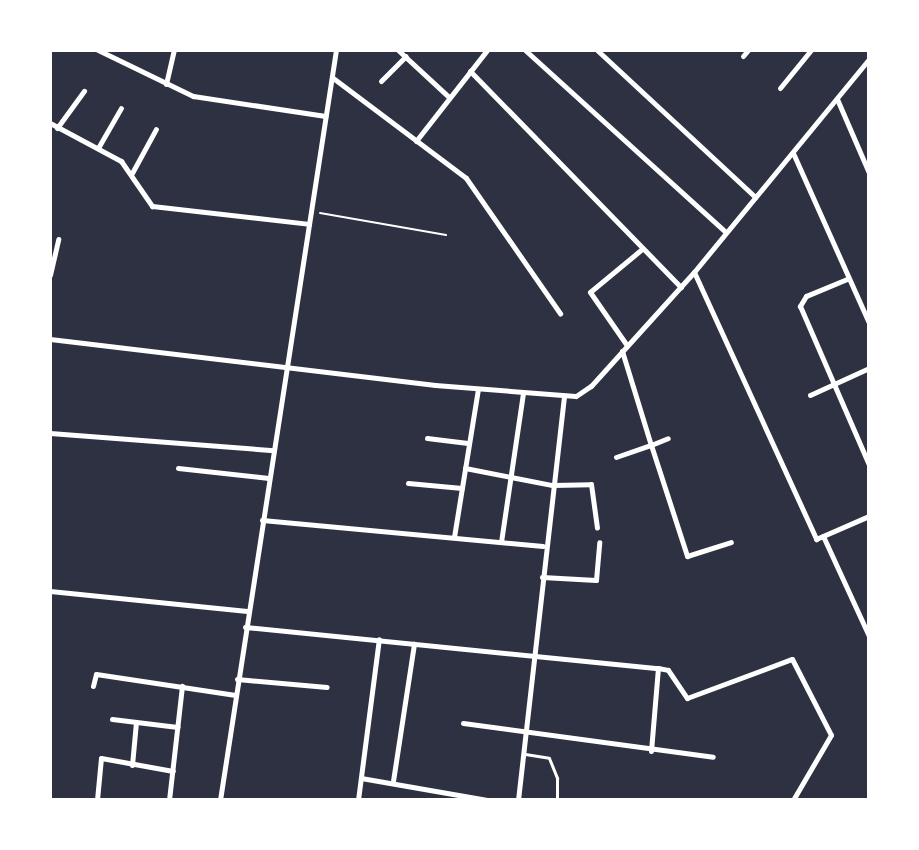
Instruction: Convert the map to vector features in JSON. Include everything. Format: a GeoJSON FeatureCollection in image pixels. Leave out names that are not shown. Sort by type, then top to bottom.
{"type":"FeatureCollection","features":[{"type":"Feature","properties":{"kind":"street"},"geometry":{"type":"LineString","coordinates":[[98,50],[193,96],[326,116]]}},
{"type":"Feature","properties":{"kind":"street"},"geometry":{"type":"LineString","coordinates":[[166,85],[174,50]]}},
{"type":"Feature","properties":{"kind":"street"},"geometry":{"type":"LineString","coordinates":[[220,800],[336,50]]}},
{"type":"Feature","properties":{"kind":"street"},"geometry":{"type":"LineString","coordinates":[[398,50],[449,97]]}},
{"type":"Feature","properties":{"kind":"street"},"geometry":{"type":"LineString","coordinates":[[525,50],[726,232]]}},
{"type":"Feature","properties":{"kind":"street"},"geometry":{"type":"LineString","coordinates":[[597,50],[755,197]]}},
{"type":"Feature","properties":{"kind":"street"},"geometry":{"type":"LineString","coordinates":[[743,56],[748,50]]}},
{"type":"Feature","properties":{"kind":"street"},"geometry":{"type":"LineString","coordinates":[[780,88],[811,50]]}},
{"type":"Feature","properties":{"kind":"street"},"geometry":{"type":"LineString","coordinates":[[416,141],[483,51]]}},
{"type":"Feature","properties":{"kind":"street"},"geometry":{"type":"LineString","coordinates":[[381,81],[406,56]]}},
{"type":"Feature","properties":{"kind":"street"},"geometry":{"type":"LineString","coordinates":[[50,339],[478,389],[564,397],[584,392],[694,272],[869,59]]}},
{"type":"Feature","properties":{"kind":"street"},"geometry":{"type":"LineString","coordinates":[[470,71],[681,287]]}},
{"type":"Feature","properties":{"kind":"street"},"geometry":{"type":"LineString","coordinates":[[332,78],[466,178],[560,313]]}},
{"type":"Feature","properties":{"kind":"street"},"geometry":{"type":"LineString","coordinates":[[57,128],[84,91]]}},
{"type":"Feature","properties":{"kind":"street"},"geometry":{"type":"LineString","coordinates":[[837,99],[869,173]]}},
{"type":"Feature","properties":{"kind":"street"},"geometry":{"type":"LineString","coordinates":[[98,148],[121,108]]}},
{"type":"Feature","properties":{"kind":"street"},"geometry":{"type":"LineString","coordinates":[[50,123],[98,148],[132,173],[152,206],[309,224]]}},
{"type":"Feature","properties":{"kind":"street"},"geometry":{"type":"LineString","coordinates":[[132,173],[156,129]]}},
{"type":"Feature","properties":{"kind":"street"},"geometry":{"type":"LineString","coordinates":[[793,153],[869,323]]}},
{"type":"Feature","properties":{"kind":"street"},"geometry":{"type":"LineString","coordinates":[[50,275],[58,239]]}},
{"type":"Feature","properties":{"kind":"street"},"geometry":{"type":"LineString","coordinates":[[626,344],[590,292],[642,249]]}},
{"type":"Feature","properties":{"kind":"street"},"geometry":{"type":"LineString","coordinates":[[694,272],[816,539],[869,516]]}},
{"type":"Feature","properties":{"kind":"street"},"geometry":{"type":"LineString","coordinates":[[847,279],[806,296],[800,306],[869,465]]}},
{"type":"Feature","properties":{"kind":"street"},"geometry":{"type":"LineString","coordinates":[[621,350],[686,554],[731,542]]}},
{"type":"Feature","properties":{"kind":"street"},"geometry":{"type":"LineString","coordinates":[[810,395],[869,368]]}},
{"type":"Feature","properties":{"kind":"street"},"geometry":{"type":"LineString","coordinates":[[454,537],[478,389]]}},
{"type":"Feature","properties":{"kind":"street"},"geometry":{"type":"LineString","coordinates":[[501,542],[523,393]]}},
{"type":"Feature","properties":{"kind":"street"},"geometry":{"type":"LineString","coordinates":[[518,800],[544,546],[564,397]]}},
{"type":"Feature","properties":{"kind":"street"},"geometry":{"type":"LineString","coordinates":[[50,433],[273,450]]}},
{"type":"Feature","properties":{"kind":"street"},"geometry":{"type":"LineString","coordinates":[[427,438],[468,443]]}},
{"type":"Feature","properties":{"kind":"street"},"geometry":{"type":"LineString","coordinates":[[616,457],[668,438]]}},
{"type":"Feature","properties":{"kind":"street"},"geometry":{"type":"LineString","coordinates":[[178,468],[268,478]]}},
{"type":"Feature","properties":{"kind":"street"},"geometry":{"type":"LineString","coordinates":[[465,468],[552,485],[591,481],[597,528]]}},
{"type":"Feature","properties":{"kind":"street"},"geometry":{"type":"LineString","coordinates":[[408,483],[462,488]]}},
{"type":"Feature","properties":{"kind":"street"},"geometry":{"type":"LineString","coordinates":[[262,520],[544,546]]}},
{"type":"Feature","properties":{"kind":"street"},"geometry":{"type":"LineString","coordinates":[[823,536],[869,636]]}},
{"type":"Feature","properties":{"kind":"street"},"geometry":{"type":"LineString","coordinates":[[542,577],[596,580],[599,542]]}},
{"type":"Feature","properties":{"kind":"street"},"geometry":{"type":"LineString","coordinates":[[50,591],[247,611]]}},
{"type":"Feature","properties":{"kind":"street"},"geometry":{"type":"LineString","coordinates":[[245,627],[658,668],[668,670],[687,698],[786,659],[796,662],[831,735],[793,800]]}},
{"type":"Feature","properties":{"kind":"street"},"geometry":{"type":"LineString","coordinates":[[358,800],[379,639]]}},
{"type":"Feature","properties":{"kind":"street"},"geometry":{"type":"LineString","coordinates":[[393,781],[414,644]]}},
{"type":"Feature","properties":{"kind":"street"},"geometry":{"type":"LineString","coordinates":[[651,752],[658,668]]}},
{"type":"Feature","properties":{"kind":"street"},"geometry":{"type":"LineString","coordinates":[[93,686],[96,674],[235,695]]}},
{"type":"Feature","properties":{"kind":"street"},"geometry":{"type":"LineString","coordinates":[[237,679],[327,687]]}},
{"type":"Feature","properties":{"kind":"street"},"geometry":{"type":"LineString","coordinates":[[169,800],[182,686]]}},
{"type":"Feature","properties":{"kind":"street"},"geometry":{"type":"LineString","coordinates":[[112,719],[178,727]]}},
{"type":"Feature","properties":{"kind":"street"},"geometry":{"type":"LineString","coordinates":[[132,765],[136,722]]}},
{"type":"Feature","properties":{"kind":"street"},"geometry":{"type":"LineString","coordinates":[[463,723],[607,739],[651,752],[713,757]]}},
{"type":"Feature","properties":{"kind":"street"},"geometry":{"type":"LineString","coordinates":[[99,800],[99,760],[173,771]]}},
{"type":"Feature","properties":{"kind":"street"},"geometry":{"type":"LineString","coordinates":[[361,778],[393,781],[440,795],[487,800]]}},
{"type":"Feature","properties":{"kind":"lane"},"geometry":{"type":"LineString","coordinates":[[521,754],[549,758],[557,778],[557,800]]}},
{"type":"Feature","properties":{"kind":"path"},"geometry":{"type":"LineString","coordinates":[[311,211],[446,235]]}}]}
